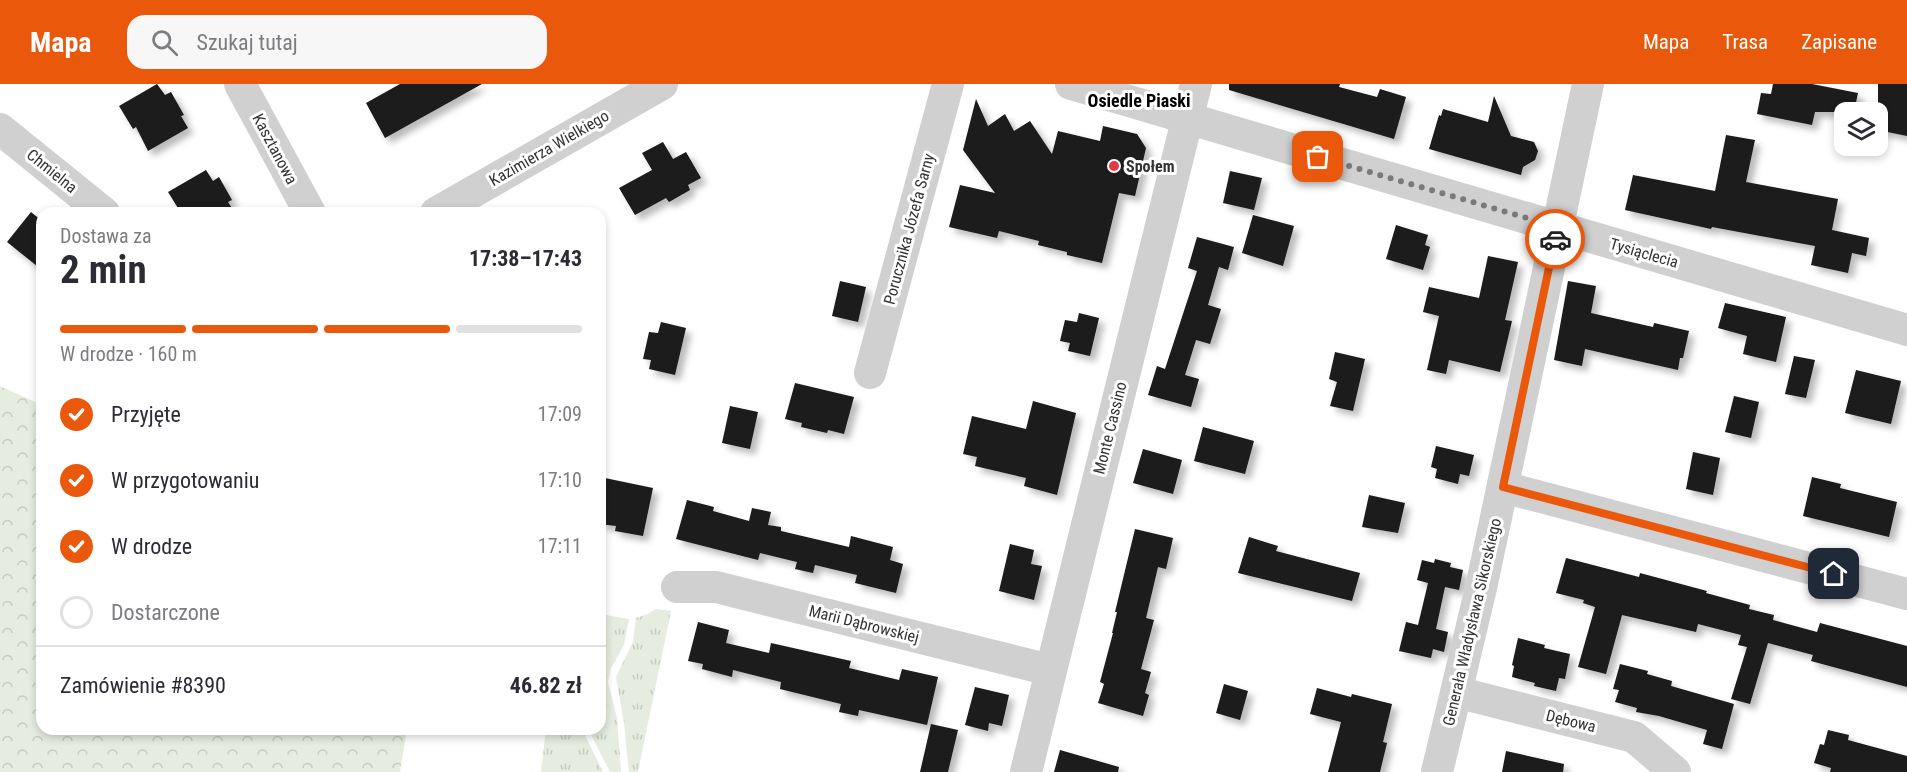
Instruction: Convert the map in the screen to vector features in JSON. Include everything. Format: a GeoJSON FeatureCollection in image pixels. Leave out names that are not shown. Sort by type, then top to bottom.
{"type":"FeatureCollection","features":[{"type":"Feature","properties":{"kind":"street","name":"Kasztanowa"},"geometry":{"type":"LineString","coordinates":[[240,84],[307,207]]}},
{"type":"Feature","properties":{"kind":"street","name":"Kazimierza Wielkiego"},"geometry":{"type":"LineString","coordinates":[[447,207],[662,84]]}},
{"type":"Feature","properties":{"kind":"street","name":"Porucznika Józefa Sarny"},"geometry":{"type":"LineString","coordinates":[[870,373],[948,84]]}},
{"type":"Feature","properties":{"kind":"street","name":"Tysiąclecia"},"geometry":{"type":"LineString","coordinates":[[1071,84],[1907,330]]}},
{"type":"Feature","properties":{"kind":"street","name":"Monte Cassino"},"geometry":{"type":"LineString","coordinates":[[1026,772],[1196,84]]}},
{"type":"Feature","properties":{"kind":"street","name":"Generała Władysława Sikorskiego"},"geometry":{"type":"LineString","coordinates":[[1437,772],[1503,487],[1588,84]]}},
{"type":"Feature","properties":{"kind":"street","name":"Chmielna"},"geometry":{"type":"LineString","coordinates":[[0,129],[97,207]]}},
{"type":"Feature","properties":{"kind":"street"},"geometry":{"type":"LineString","coordinates":[[1503,487],[1907,594]]}},
{"type":"Feature","properties":{"kind":"street","name":"Marii Dąbrowskiej"},"geometry":{"type":"LineString","coordinates":[[677,587],[716,587],[1050,670]]}},
{"type":"Feature","properties":{"kind":"street","name":"Dębowa"},"geometry":{"type":"LineString","coordinates":[[1456,692],[1634,737],[1675,772]]}},
{"type":"Feature","properties":{"kind":"green space"},"geometry":{"type":"Polygon","coordinates":[[[0,386],[36,402],[36,735],[406,735],[400,772],[0,772],[0,386]]]}},
{"type":"Feature","properties":{"kind":"green space"},"geometry":{"type":"Polygon","coordinates":[[[656,609],[671,611],[638,772],[629,772],[616,677],[633,642],[636,618],[656,609]]]}},
{"type":"Feature","properties":{"kind":"green space"},"geometry":{"type":"Polygon","coordinates":[[[606,615],[629,619],[624,645],[611,668],[608,682],[617,718],[621,772],[610,772],[591,735],[606,735],[606,615]]]}},
{"type":"Feature","properties":{"kind":"green space"},"geometry":{"type":"Polygon","coordinates":[[[545,735],[585,735],[603,772],[541,772],[545,735]]]}},
{"type":"Feature","properties":{"kind":"building"},"geometry":{"type":"Polygon","coordinates":[[[157,84],[165,95],[171,92],[184,115],[181,116],[188,128],[148,151],[136,127],[133,129],[119,106],[157,84]]]}},
{"type":"Feature","properties":{"kind":"building"},"geometry":{"type":"Polygon","coordinates":[[[400,84],[482,84],[385,138],[366,103],[400,84]]]}},
{"type":"Feature","properties":{"kind":"building"},"geometry":{"type":"Polygon","coordinates":[[[1229,84],[1340,84],[1339,87],[1377,97],[1380,89],[1406,97],[1394,139],[1229,90],[1229,84]]]}},
{"type":"Feature","properties":{"kind":"building"},"geometry":{"type":"Polygon","coordinates":[[[1773,84],[1812,84],[1858,93],[1856,102],[1834,102],[1834,112],[1815,112],[1812,125],[1757,114],[1761,93],[1771,94],[1773,84]]]}},
{"type":"Feature","properties":{"kind":"building"},"geometry":{"type":"Polygon","coordinates":[[[1878,84],[1907,84],[1907,136],[1888,132],[1888,102],[1878,102],[1878,84]]]}},
{"type":"Feature","properties":{"kind":"building"},"geometry":{"type":"Polygon","coordinates":[[[1494,96],[1511,136],[1534,142],[1538,151],[1535,160],[1523,167],[1521,175],[1429,149],[1443,109],[1488,122],[1494,96]]]}},
{"type":"Feature","properties":{"kind":"building"},"geometry":{"type":"Polygon","coordinates":[[[976,99],[988,126],[1005,114],[1014,131],[1030,121],[1052,154],[1058,131],[1100,141],[1103,126],[1137,134],[1146,148],[1135,196],[1119,193],[1102,263],[1067,255],[1067,252],[1038,245],[1039,241],[999,231],[997,238],[949,227],[960,185],[995,193],[963,150],[976,99]]]}},
{"type":"Feature","properties":{"kind":"building"},"geometry":{"type":"Polygon","coordinates":[[[1726,135],[1755,140],[1746,182],[1838,199],[1832,230],[1869,238],[1866,256],[1852,253],[1848,273],[1811,265],[1815,246],[1712,227],[1711,229],[1625,210],[1633,175],[1715,191],[1726,135]]]}},
{"type":"Feature","properties":{"kind":"building"},"geometry":{"type":"Polygon","coordinates":[[[663,142],[673,159],[686,152],[701,178],[688,185],[690,190],[669,202],[666,198],[635,215],[619,188],[652,170],[642,153],[663,142]]]}},
{"type":"Feature","properties":{"kind":"building"},"geometry":{"type":"Polygon","coordinates":[[[206,170],[213,181],[219,177],[232,200],[228,202],[231,207],[177,207],[168,192],[206,170]]]}},
{"type":"Feature","properties":{"kind":"building"},"geometry":{"type":"Polygon","coordinates":[[[1230,171],[1262,178],[1254,210],[1223,203],[1230,171]]]}},
{"type":"Feature","properties":{"kind":"building"},"geometry":{"type":"Polygon","coordinates":[[[31,212],[36,216],[36,265],[7,242],[31,212]]]}},
{"type":"Feature","properties":{"kind":"building"},"geometry":{"type":"Polygon","coordinates":[[[1253,215],[1294,226],[1283,266],[1242,253],[1253,215]]]}},
{"type":"Feature","properties":{"kind":"building"},"geometry":{"type":"Polygon","coordinates":[[[1396,225],[1428,235],[1425,245],[1430,247],[1423,270],[1386,259],[1396,225]]]}},
{"type":"Feature","properties":{"kind":"building"},"geometry":{"type":"Polygon","coordinates":[[[1197,237],[1234,247],[1228,270],[1219,267],[1208,305],[1221,309],[1210,344],[1196,340],[1185,375],[1199,379],[1191,407],[1148,395],[1157,366],[1165,369],[1197,271],[1188,268],[1197,237]]]}},
{"type":"Feature","properties":{"kind":"building"},"geometry":{"type":"Polygon","coordinates":[[[1488,256],[1518,262],[1505,320],[1512,321],[1500,372],[1449,360],[1446,374],[1427,370],[1439,316],[1423,312],[1429,287],[1479,298],[1488,256]]]}},
{"type":"Feature","properties":{"kind":"building"},"geometry":{"type":"Polygon","coordinates":[[[840,281],[866,287],[858,322],[832,316],[840,281]]]}},
{"type":"Feature","properties":{"kind":"building"},"geometry":{"type":"Polygon","coordinates":[[[1568,281],[1596,286],[1591,313],[1653,327],[1654,323],[1689,331],[1678,370],[1585,349],[1582,366],[1554,360],[1568,281]]]}},
{"type":"Feature","properties":{"kind":"building"},"geometry":{"type":"Polygon","coordinates":[[[1725,303],[1786,317],[1776,362],[1743,354],[1747,336],[1718,328],[1725,303]]]}},
{"type":"Feature","properties":{"kind":"building"},"geometry":{"type":"Polygon","coordinates":[[[1079,313],[1099,318],[1090,356],[1068,351],[1070,343],[1060,341],[1065,320],[1077,322],[1079,313]]]}},
{"type":"Feature","properties":{"kind":"building"},"geometry":{"type":"Polygon","coordinates":[[[661,322],[686,328],[675,375],[649,369],[651,360],[643,359],[649,332],[658,333],[661,322]]]}},
{"type":"Feature","properties":{"kind":"building"},"geometry":{"type":"Polygon","coordinates":[[[1335,352],[1365,359],[1353,411],[1330,406],[1337,382],[1329,379],[1335,352]]]}},
{"type":"Feature","properties":{"kind":"building"},"geometry":{"type":"Polygon","coordinates":[[[1794,356],[1815,360],[1806,398],[1785,394],[1794,356]]]}},
{"type":"Feature","properties":{"kind":"building"},"geometry":{"type":"Polygon","coordinates":[[[1856,370],[1901,381],[1891,424],[1845,413],[1856,370]]]}},
{"type":"Feature","properties":{"kind":"building"},"geometry":{"type":"Polygon","coordinates":[[[795,383],[854,397],[844,434],[801,427],[802,423],[785,419],[795,383]]]}},
{"type":"Feature","properties":{"kind":"building"},"geometry":{"type":"Polygon","coordinates":[[[1734,396],[1759,402],[1751,438],[1725,432],[1734,396]]]}},
{"type":"Feature","properties":{"kind":"building"},"geometry":{"type":"Polygon","coordinates":[[[1033,401],[1076,413],[1057,495],[1024,486],[1026,478],[975,466],[977,457],[963,454],[972,416],[1026,429],[1033,401]]]}},
{"type":"Feature","properties":{"kind":"building"},"geometry":{"type":"Polygon","coordinates":[[[730,406],[758,412],[750,449],[722,443],[730,406]]]}},
{"type":"Feature","properties":{"kind":"building"},"geometry":{"type":"Polygon","coordinates":[[[1203,427],[1254,441],[1245,474],[1194,461],[1203,427]]]}},
{"type":"Feature","properties":{"kind":"building"},"geometry":{"type":"Polygon","coordinates":[[[1436,446],[1474,455],[1469,476],[1460,474],[1458,484],[1435,478],[1437,469],[1431,467],[1436,446]]]}},
{"type":"Feature","properties":{"kind":"building"},"geometry":{"type":"Polygon","coordinates":[[[1143,449],[1182,460],[1173,494],[1133,483],[1143,449]]]}},
{"type":"Feature","properties":{"kind":"building"},"geometry":{"type":"Polygon","coordinates":[[[1693,452],[1720,458],[1713,495],[1686,489],[1693,452]]]}},
{"type":"Feature","properties":{"kind":"building"},"geometry":{"type":"Polygon","coordinates":[[[1812,477],[1841,484],[1840,488],[1897,502],[1889,537],[1803,516],[1812,477]]]}},
{"type":"Feature","properties":{"kind":"building"},"geometry":{"type":"Polygon","coordinates":[[[606,478],[653,488],[643,536],[615,531],[616,526],[606,525],[606,478]]]}},
{"type":"Feature","properties":{"kind":"building"},"geometry":{"type":"Polygon","coordinates":[[[1369,495],[1405,503],[1398,533],[1362,527],[1369,495]]]}},
{"type":"Feature","properties":{"kind":"building"},"geometry":{"type":"Polygon","coordinates":[[[687,500],[714,507],[713,511],[749,521],[752,508],[771,512],[768,525],[781,527],[781,531],[849,547],[851,536],[893,547],[890,560],[903,564],[896,593],[855,583],[857,575],[815,565],[813,573],[795,569],[797,562],[760,553],[758,560],[676,539],[687,500]]]}},
{"type":"Feature","properties":{"kind":"building"},"geometry":{"type":"Polygon","coordinates":[[[1135,529],[1173,538],[1166,569],[1158,567],[1146,618],[1154,620],[1141,669],[1151,672],[1145,693],[1149,695],[1143,716],[1098,703],[1104,684],[1100,682],[1135,529]]]}},
{"type":"Feature","properties":{"kind":"building"},"geometry":{"type":"Polygon","coordinates":[[[1249,537],[1278,546],[1276,551],[1360,573],[1352,601],[1238,573],[1249,537]]]}},
{"type":"Feature","properties":{"kind":"building"},"geometry":{"type":"Polygon","coordinates":[[[1010,544],[1034,550],[1031,564],[1042,566],[1034,600],[999,591],[1010,544]]]}},
{"type":"Feature","properties":{"kind":"building"},"geometry":{"type":"Polygon","coordinates":[[[1566,558],[1639,577],[1640,573],[1707,591],[1706,593],[1750,605],[1749,609],[1774,615],[1773,620],[1817,632],[1820,623],[1907,646],[1907,687],[1811,661],[1813,655],[1768,643],[1750,704],[1731,699],[1747,647],[1738,645],[1741,635],[1698,624],[1696,632],[1622,615],[1606,674],[1578,667],[1595,607],[1583,603],[1584,600],[1556,593],[1566,558]]]}},
{"type":"Feature","properties":{"kind":"building"},"geometry":{"type":"Polygon","coordinates":[[[1435,559],[1451,563],[1450,567],[1463,570],[1459,590],[1445,587],[1436,629],[1448,632],[1444,652],[1433,649],[1431,658],[1399,651],[1406,622],[1418,625],[1428,583],[1417,580],[1422,560],[1434,563],[1435,559]]]}},
{"type":"Feature","properties":{"kind":"building"},"geometry":{"type":"Polygon","coordinates":[[[698,622],[729,630],[726,643],[769,653],[771,643],[851,661],[849,668],[899,680],[902,669],[938,677],[927,725],[859,710],[858,716],[839,712],[841,704],[780,689],[781,682],[733,670],[732,677],[702,669],[703,664],[688,661],[698,622]]]}},
{"type":"Feature","properties":{"kind":"building"},"geometry":{"type":"Polygon","coordinates":[[[1518,638],[1545,645],[1544,648],[1570,654],[1565,679],[1559,678],[1556,691],[1534,686],[1535,683],[1512,677],[1514,666],[1512,665],[1518,638]]]}},
{"type":"Feature","properties":{"kind":"building"},"geometry":{"type":"Polygon","coordinates":[[[1620,664],[1648,671],[1647,674],[1672,681],[1671,686],[1734,704],[1722,749],[1703,744],[1707,730],[1636,712],[1637,708],[1615,702],[1619,690],[1613,689],[1620,664]]]}},
{"type":"Feature","properties":{"kind":"building"},"geometry":{"type":"Polygon","coordinates":[[[1224,684],[1248,691],[1240,720],[1216,713],[1224,684]]]}},
{"type":"Feature","properties":{"kind":"building"},"geometry":{"type":"Polygon","coordinates":[[[975,687],[1009,695],[1002,726],[989,723],[988,731],[965,725],[975,687]]]}},
{"type":"Feature","properties":{"kind":"building"},"geometry":{"type":"Polygon","coordinates":[[[1317,688],[1392,704],[1383,742],[1387,743],[1380,772],[1328,772],[1341,722],[1310,714],[1317,688]]]}},
{"type":"Feature","properties":{"kind":"building"},"geometry":{"type":"Polygon","coordinates":[[[931,724],[958,730],[948,772],[920,772],[931,724]]]}},
{"type":"Feature","properties":{"kind":"building"},"geometry":{"type":"Polygon","coordinates":[[[1828,730],[1849,735],[1848,740],[1907,756],[1907,772],[1830,772],[1831,768],[1814,763],[1820,744],[1824,745],[1828,730]]]}},
{"type":"Feature","properties":{"kind":"building"},"geometry":{"type":"Polygon","coordinates":[[[1060,750],[1119,767],[1118,772],[1054,772],[1060,750]]]}},
{"type":"Feature","properties":{"kind":"building"},"geometry":{"type":"Polygon","coordinates":[[[1506,751],[1564,764],[1563,772],[1502,772],[1506,751]]]}},
{"type":"Feature","properties":{"kind":"way so far"},"geometry":{"type":"LineString","coordinates":[[1318,157],[1558,227],[1555,239]]}},
{"type":"Feature","properties":{"kind":"place","name":"Społem"},"geometry":{"type":"Point","coordinates":[1114,166]}},
{"type":"Feature","properties":{"kind":"district","name":"Osiedle Piaski"},"geometry":{"type":"Point","coordinates":[1139,100]}},
{"type":"Feature","properties":{"kind":"route"},"geometry":{"type":"LineString","coordinates":[[1555,239],[1503,487],[1834,574]]}}]}
